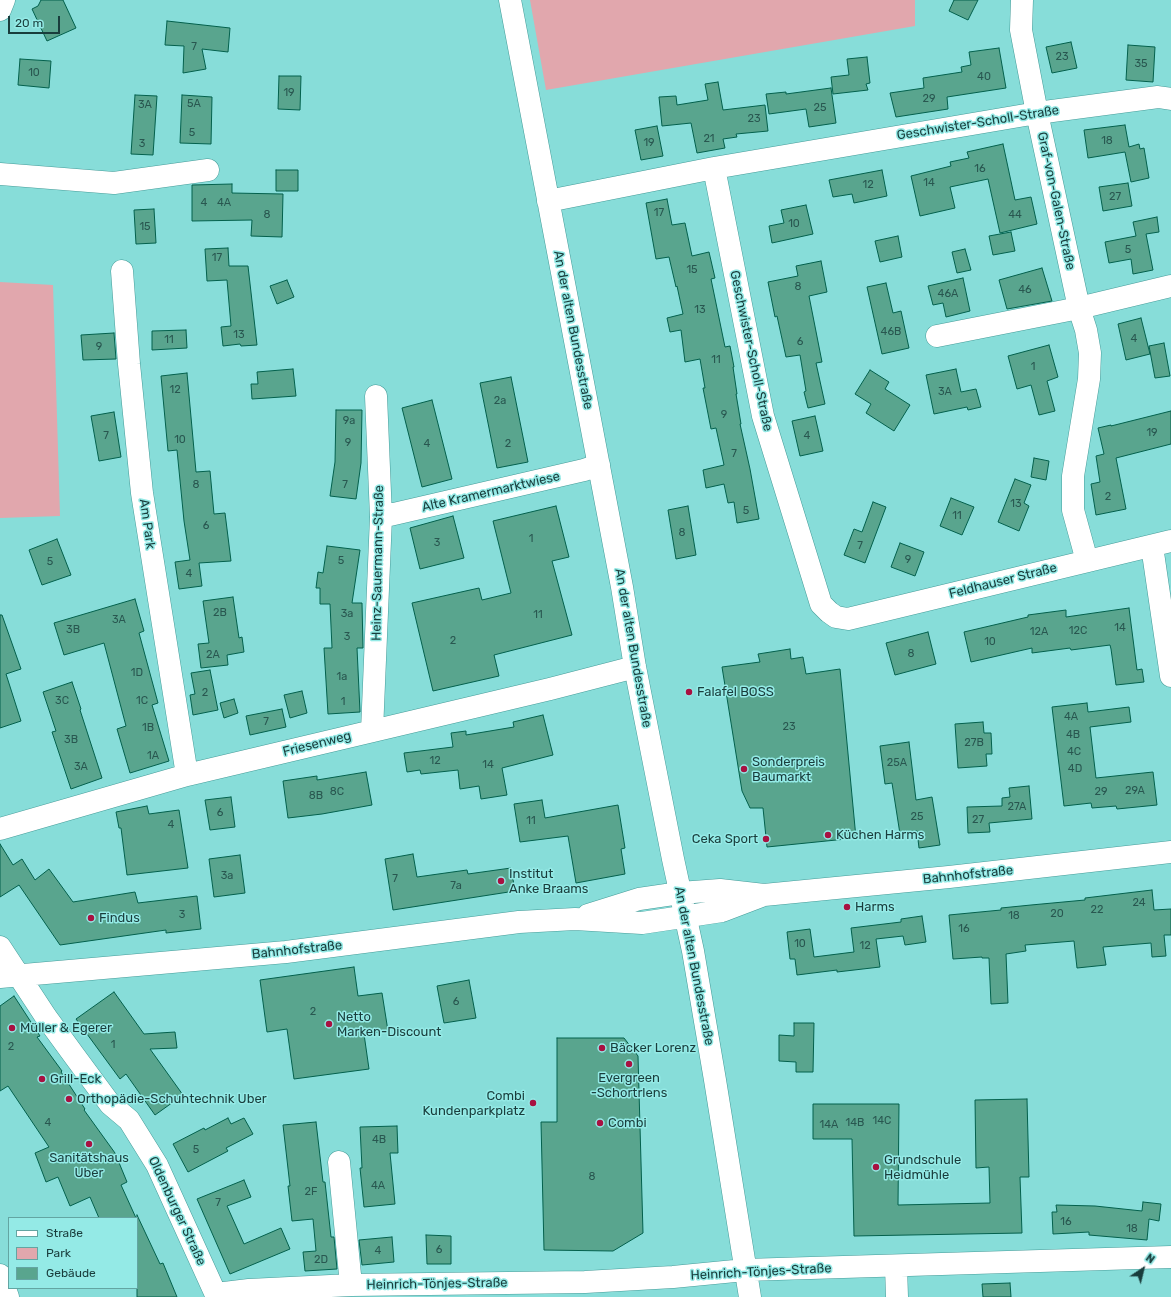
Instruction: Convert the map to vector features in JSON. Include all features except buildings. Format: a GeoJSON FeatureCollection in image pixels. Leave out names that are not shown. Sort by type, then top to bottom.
{"type":"FeatureCollection","features":[{"type":"Feature","properties":{"kind":"street"},"geometry":{"type":"LineString","coordinates":[[0,10],[4,0]]}},
{"type":"Feature","properties":{"kind":"street","name":"An der alten Bundesstraße"},"geometry":{"type":"LineString","coordinates":[[510,0],[622,587],[635,667],[672,859],[686,917],[715,1080],[750,1297]]}},
{"type":"Feature","properties":{"kind":"street","name":"Graf-von-Galen-Straße"},"geometry":{"type":"LineString","coordinates":[[1022,0],[1021,30],[1037,113],[1090,353],[1090,373],[1073,476],[1074,510],[1087,561]]}},
{"type":"Feature","properties":{"kind":"street","name":"Geschwister-Scholl-Straße"},"geometry":{"type":"LineString","coordinates":[[548,201],[714,168],[1037,113],[1158,97],[1171,99]]}},
{"type":"Feature","properties":{"kind":"street","name":"Geschwister-Scholl-Straße"},"geometry":{"type":"LineString","coordinates":[[714,168],[763,416],[822,604],[836,617]]}},
{"type":"Feature","properties":{"kind":"street"},"geometry":{"type":"LineString","coordinates":[[0,174],[114,183],[208,170]]}},
{"type":"Feature","properties":{"kind":"street","name":"Am Park"},"geometry":{"type":"LineString","coordinates":[[122,271],[129,364],[142,492],[187,776]]}},
{"type":"Feature","properties":{"kind":"street"},"geometry":{"type":"LineString","coordinates":[[937,336],[1079,308],[1171,286]]}},
{"type":"Feature","properties":{"kind":"street","name":"Heinz-Sauermann-Straße"},"geometry":{"type":"LineString","coordinates":[[372,731],[381,517],[376,396]]}},
{"type":"Feature","properties":{"kind":"street","name":"Alte Kramermarktwiese"},"geometry":{"type":"LineString","coordinates":[[381,517],[584,470],[599,465]]}},
{"type":"Feature","properties":{"kind":"street"},"geometry":{"type":"LineString","coordinates":[[1162,544],[1171,676]]}},
{"type":"Feature","properties":{"kind":"street","name":"Feldhauser Straße"},"geometry":{"type":"LineString","coordinates":[[836,617],[848,619],[1162,544]]}},
{"type":"Feature","properties":{"kind":"street","name":"Friesenweg"},"geometry":{"type":"LineString","coordinates":[[0,829],[187,776],[550,689],[635,667]]}},
{"type":"Feature","properties":{"kind":"street","name":"Bahnhofstraße"},"geometry":{"type":"LineString","coordinates":[[575,919],[639,899],[680,894],[720,890],[764,895],[949,877],[1171,852]]}},
{"type":"Feature","properties":{"kind":"street","name":"Bahnhofstraße"},"geometry":{"type":"LineString","coordinates":[[10,976],[286,952],[519,922],[575,919],[642,923],[722,911],[764,895]]}},
{"type":"Feature","properties":{"kind":"street","name":"Oldenburger Straße"},"geometry":{"type":"LineString","coordinates":[[0,947],[10,976],[46,1017],[110,1104],[129,1120],[157,1165],[216,1296]]}},
{"type":"Feature","properties":{"kind":"street"},"geometry":{"type":"LineString","coordinates":[[0,990],[10,976]]}},
{"type":"Feature","properties":{"kind":"street","name":"Heinrich-Tönjes-Straße"},"geometry":{"type":"LineString","coordinates":[[339,1162],[350,1285]]}},
{"type":"Feature","properties":{"kind":"street","name":"Heinrich-Tönjes-Straße"},"geometry":{"type":"LineString","coordinates":[[216,1296],[249,1290],[350,1285],[585,1282],[673,1277],[745,1270],[1171,1257]]}},
{"type":"Feature","properties":{"kind":"street"},"geometry":{"type":"LineString","coordinates":[[896,1266],[897,1297]]}},
{"type":"Feature","properties":{"kind":"street"},"geometry":{"type":"LineString","coordinates":[[0,1275],[8,1297]]}},
{"type":"Feature","properties":{"kind":"green space"},"geometry":{"type":"Polygon","coordinates":[[[530,0],[915,0],[915,26],[546,90],[530,0]]]}},
{"type":"Feature","properties":{"kind":"green space"},"geometry":{"type":"Polygon","coordinates":[[[0,282],[53,285],[60,516],[0,518],[0,282]]]}},
{"type":"Feature","properties":{"kind":"place","name":"Falafel BOSS"},"geometry":{"type":"Point","coordinates":[689,692]}},
{"type":"Feature","properties":{"kind":"place","name":"Sonderpreis Baumarkt"},"geometry":{"type":"Point","coordinates":[744,769]}},
{"type":"Feature","properties":{"kind":"place","name":"Küchen Harms"},"geometry":{"type":"Point","coordinates":[828,835]}},
{"type":"Feature","properties":{"kind":"place","name":"Ceka Sport"},"geometry":{"type":"Point","coordinates":[766,839]}},
{"type":"Feature","properties":{"kind":"place","name":"Institut Anke Braams"},"geometry":{"type":"Point","coordinates":[501,881]}},
{"type":"Feature","properties":{"kind":"place","name":"Harms"},"geometry":{"type":"Point","coordinates":[847,907]}},
{"type":"Feature","properties":{"kind":"place","name":"Findus"},"geometry":{"type":"Point","coordinates":[91,918]}},
{"type":"Feature","properties":{"kind":"place","name":"Netto Marken-Discount"},"geometry":{"type":"Point","coordinates":[329,1024]}},
{"type":"Feature","properties":{"kind":"place","name":"Müller & Egerer"},"geometry":{"type":"Point","coordinates":[12,1028]}},
{"type":"Feature","properties":{"kind":"place","name":"Bäcker Lorenz"},"geometry":{"type":"Point","coordinates":[602,1048]}},
{"type":"Feature","properties":{"kind":"place","name":"Evergreen -Schortrlens"},"geometry":{"type":"Point","coordinates":[629,1064]}},
{"type":"Feature","properties":{"kind":"place","name":"Grill-Eck"},"geometry":{"type":"Point","coordinates":[42,1079]}},
{"type":"Feature","properties":{"kind":"place","name":"Orthopädie-Schuhtechnik Uber"},"geometry":{"type":"Point","coordinates":[69,1099]}},
{"type":"Feature","properties":{"kind":"place","name":"Combi Kundenparkplatz"},"geometry":{"type":"Point","coordinates":[533,1103]}},
{"type":"Feature","properties":{"kind":"place","name":"Combi"},"geometry":{"type":"Point","coordinates":[600,1123]}},
{"type":"Feature","properties":{"kind":"place","name":"Sanitätshaus Uber"},"geometry":{"type":"Point","coordinates":[89,1144]}},
{"type":"Feature","properties":{"kind":"place","name":"Grundschule Heidmühle"},"geometry":{"type":"Point","coordinates":[876,1167]}}]}
